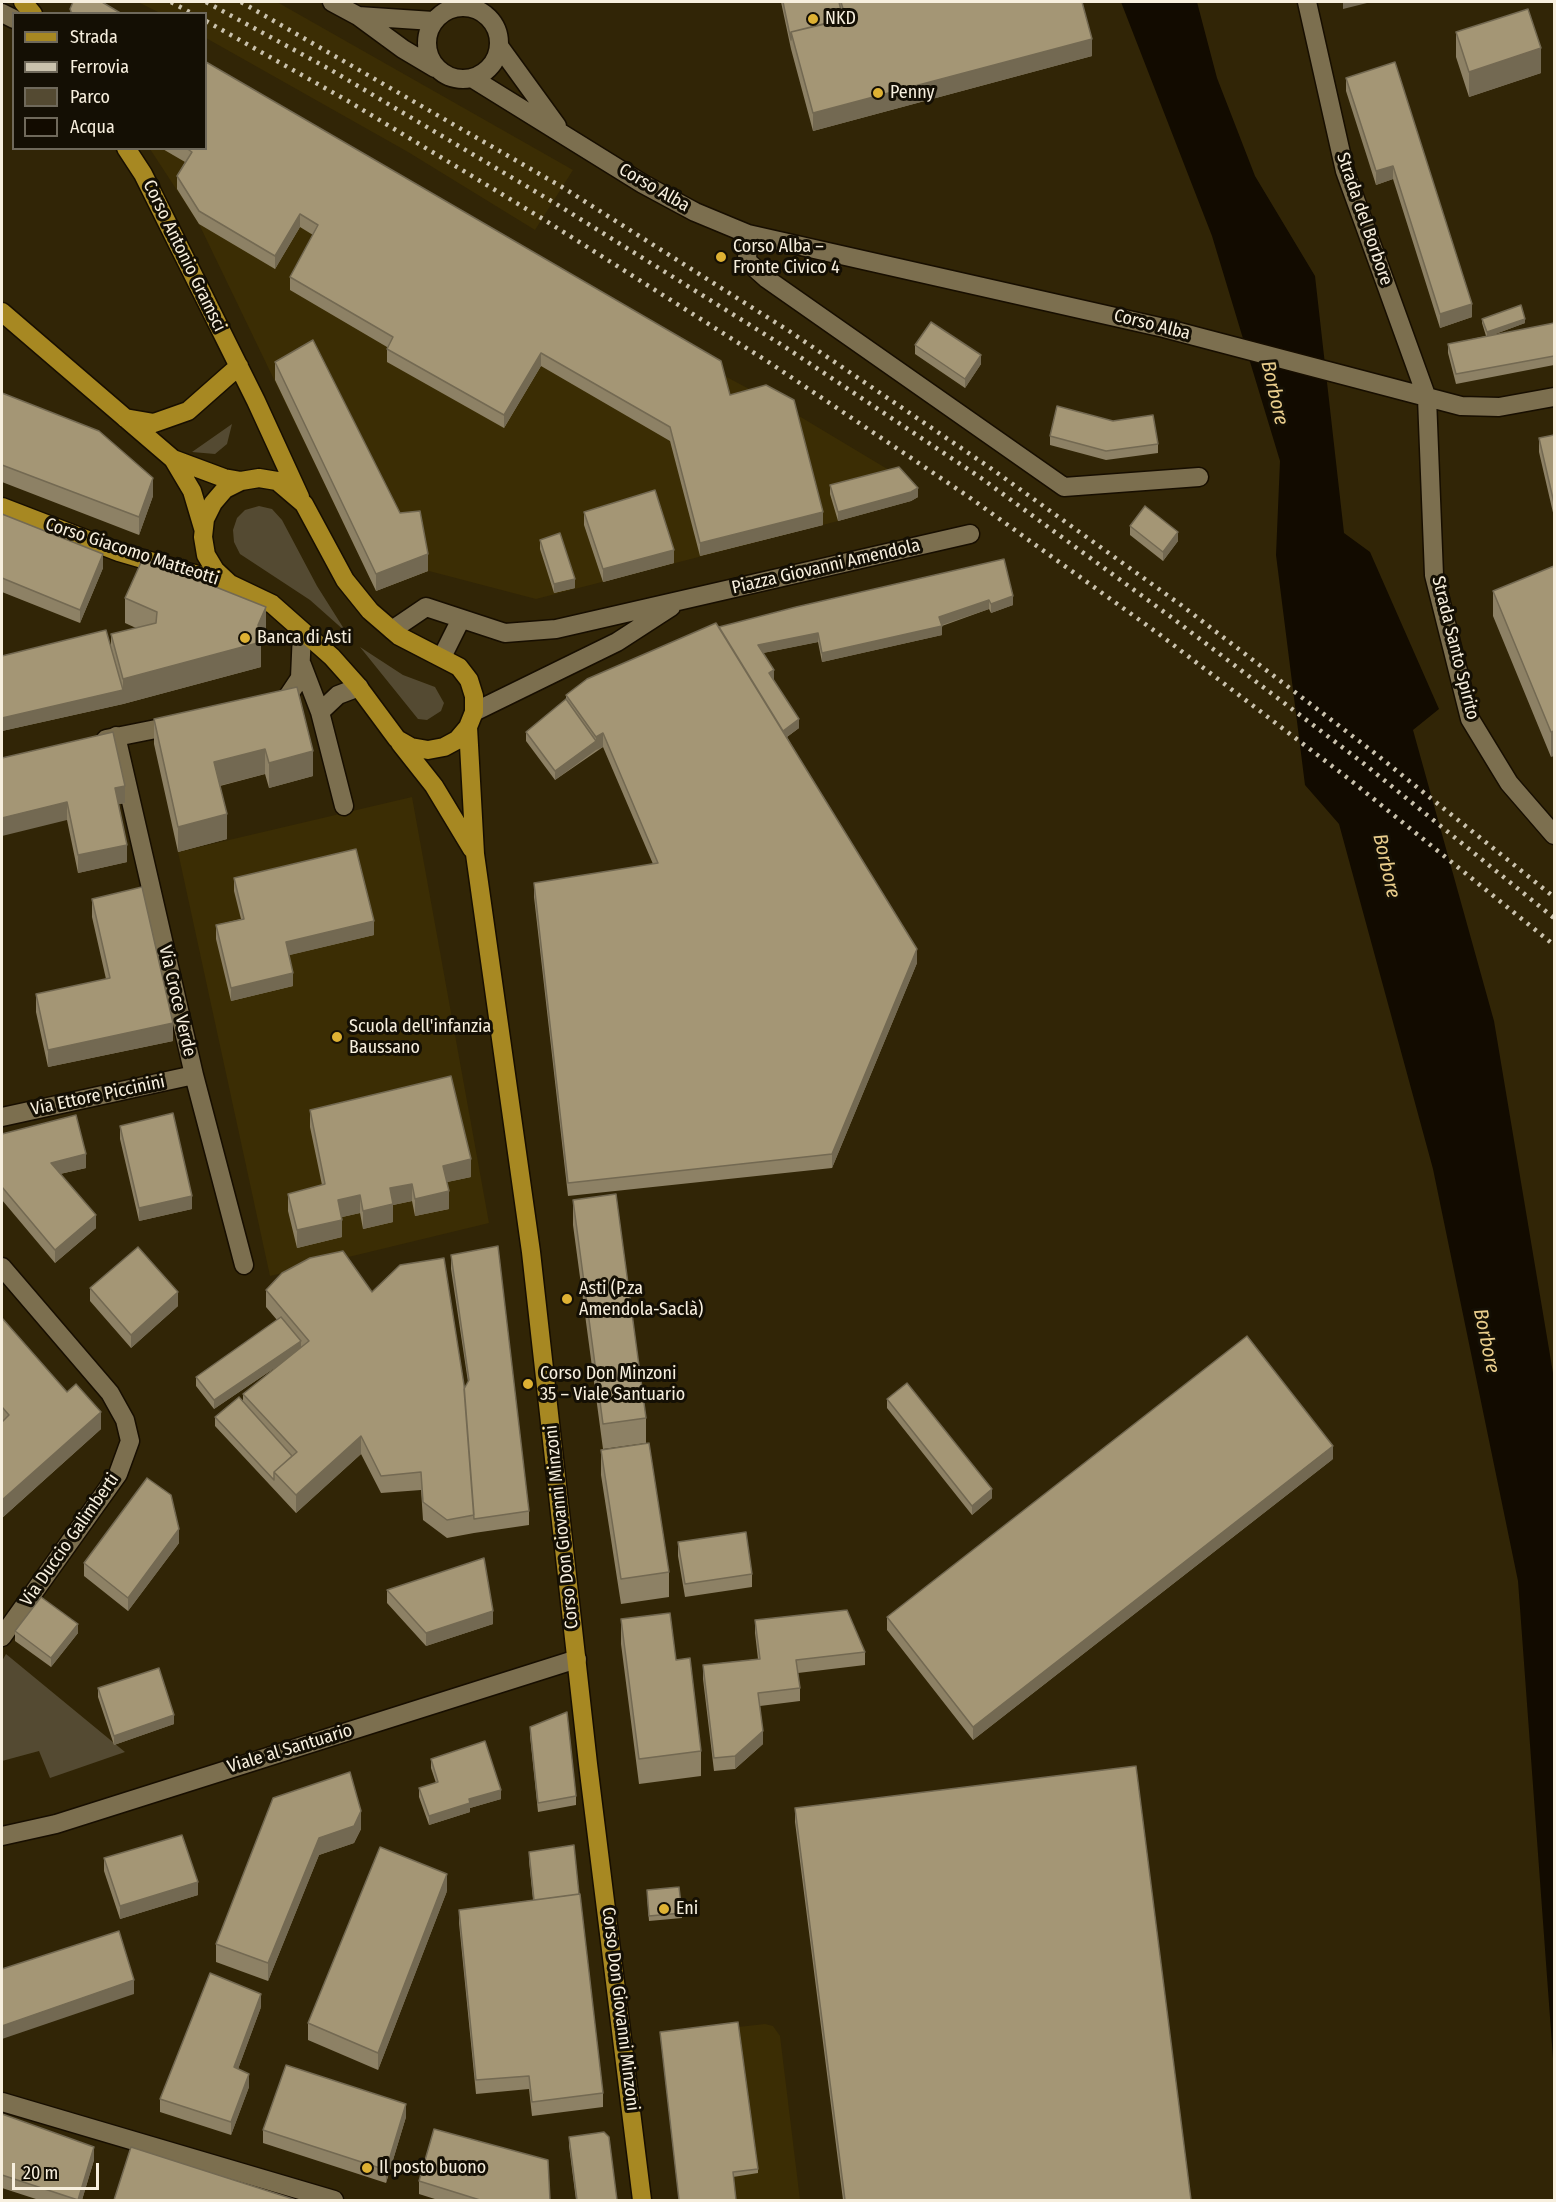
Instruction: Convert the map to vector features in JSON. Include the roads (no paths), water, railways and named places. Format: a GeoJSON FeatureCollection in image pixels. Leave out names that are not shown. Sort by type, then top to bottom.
{"type":"FeatureCollection","features":[{"type":"Feature","properties":{"kind":"main road","name":"Corso Antonio Gramsci"},"geometry":{"type":"LineString","coordinates":[[127,150],[143,174],[239,366],[304,504]]}},
{"type":"Feature","properties":{"kind":"main road"},"geometry":{"type":"LineString","coordinates":[[2,312],[173,459],[215,475],[242,481]]}},
{"type":"Feature","properties":{"kind":"main road"},"geometry":{"type":"LineString","coordinates":[[117,413],[154,423],[189,411],[239,366]]}},
{"type":"Feature","properties":{"kind":"main road"},"geometry":{"type":"LineString","coordinates":[[173,459],[192,491],[204,530]]}},
{"type":"Feature","properties":{"kind":"main road"},"geometry":{"type":"LineString","coordinates":[[397,739],[359,687],[332,657],[272,604],[230,584],[215,570],[206,555],[205,519],[213,503],[225,489],[242,481],[260,478],[277,481],[304,504],[345,579],[369,611],[392,630],[459,667],[469,680],[474,696],[471,720]]}},
{"type":"Feature","properties":{"kind":"main road","name":"Corso Giacomo Matteotti"},"geometry":{"type":"LineString","coordinates":[[2,507],[119,552],[230,584]]}},
{"type":"Feature","properties":{"kind":"main road","name":"Piazza Giovanni Amendola"},"geometry":{"type":"LineString","coordinates":[[397,739],[411,747],[428,750],[444,747],[458,740],[471,720]]}},
{"type":"Feature","properties":{"kind":"main road","name":"Corso Don Giovanni Minzoni"},"geometry":{"type":"LineString","coordinates":[[471,720],[475,854],[531,1252],[642,2200]]}},
{"type":"Feature","properties":{"kind":"main road","name":"Corso Don Giovanni Minzoni"},"geometry":{"type":"LineString","coordinates":[[397,739],[434,786],[475,854]]}},
{"type":"Feature","properties":{"kind":"street"},"geometry":{"type":"LineString","coordinates":[[332,2],[358,16],[404,49],[448,76],[472,78],[490,67],[499,46],[494,25],[476,6],[457,7],[435,13],[358,16]]}},
{"type":"Feature","properties":{"kind":"street","name":"Strada del Borbore"},"geometry":{"type":"LineString","coordinates":[[1307,2],[1345,171],[1427,398]]}},
{"type":"Feature","properties":{"kind":"street"},"geometry":{"type":"LineString","coordinates":[[435,13],[426,41],[431,61],[438,69]]}},
{"type":"Feature","properties":{"kind":"street","name":"Corso Alba"},"geometry":{"type":"LineString","coordinates":[[499,46],[564,134]]}},
{"type":"Feature","properties":{"kind":"street","name":"Corso Alba"},"geometry":{"type":"LineString","coordinates":[[472,78],[643,184],[695,212],[748,234],[1164,328],[1427,398],[1484,408],[1554,398]]}},
{"type":"Feature","properties":{"kind":"street"},"geometry":{"type":"LineString","coordinates":[[748,234],[747,261],[767,279],[1064,488],[1199,477]]}},
{"type":"Feature","properties":{"kind":"street","name":"Strada Santo Spirito"},"geometry":{"type":"LineString","coordinates":[[1427,398],[1434,575],[1470,720],[1509,783],[1554,835]]}},
{"type":"Feature","properties":{"kind":"street","name":"Piazza Giovanni Amendola"},"geometry":{"type":"LineString","coordinates":[[392,630],[426,607],[505,633],[532,633],[970,534]]}},
{"type":"Feature","properties":{"kind":"street","name":"Piazza Giovanni Amendola"},"geometry":{"type":"LineString","coordinates":[[471,720],[617,642],[682,599]]}},
{"type":"Feature","properties":{"kind":"street"},"geometry":{"type":"LineString","coordinates":[[442,657],[461,619]]}},
{"type":"Feature","properties":{"kind":"street"},"geometry":{"type":"LineString","coordinates":[[257,708],[286,699],[300,678],[302,632]]}},
{"type":"Feature","properties":{"kind":"street"},"geometry":{"type":"LineString","coordinates":[[301,664],[320,712],[344,806]]}},
{"type":"Feature","properties":{"kind":"street"},"geometry":{"type":"LineString","coordinates":[[320,712],[338,695],[359,687]]}},
{"type":"Feature","properties":{"kind":"street"},"geometry":{"type":"LineString","coordinates":[[93,741],[198,720]]}},
{"type":"Feature","properties":{"kind":"street","name":"Via Croce Verde"},"geometry":{"type":"LineString","coordinates":[[116,736],[194,1076],[244,1265]]}},
{"type":"Feature","properties":{"kind":"street","name":"Via Ettore Piccinini"},"geometry":{"type":"LineString","coordinates":[[2,1117],[194,1076]]}},
{"type":"Feature","properties":{"kind":"street","name":"Via Duccio Galimberti"},"geometry":{"type":"LineString","coordinates":[[2,1267],[110,1393],[125,1420],[130,1441],[118,1474],[2,1637]]}},
{"type":"Feature","properties":{"kind":"street","name":"Viale al Santuario"},"geometry":{"type":"LineString","coordinates":[[2,1836],[56,1824],[577,1659]]}},
{"type":"Feature","properties":{"kind":"street"},"geometry":{"type":"LineString","coordinates":[[2,2102],[334,2200]]}},
{"type":"Feature","properties":{"kind":"water","name":"Borbore"},"geometry":{"type":"Polygon","coordinates":[[[1121,2],[1197,2],[1217,78],[1255,176],[1315,276],[1344,533],[1370,552],[1439,709],[1413,730],[1494,1021],[1554,1379],[1554,2072],[1518,1581],[1433,1169],[1339,824],[1305,785],[1276,555],[1280,461],[1212,236],[1121,2]]]}},
{"type":"Feature","properties":{"kind":"railway"},"geometry":{"type":"LineString","coordinates":[[171,2],[189,12]]}},
{"type":"Feature","properties":{"kind":"railway"},"geometry":{"type":"LineString","coordinates":[[206,2],[331,70],[553,202],[782,345],[981,478],[1171,617],[1363,763],[1554,918]]}},
{"type":"Feature","properties":{"kind":"railway"},"geometry":{"type":"LineString","coordinates":[[241,2],[562,187],[789,331],[989,467],[1181,605],[1372,751],[1554,897]]}},
{"type":"Feature","properties":{"kind":"railway"},"geometry":{"type":"LineString","coordinates":[[207,22],[348,101],[543,219],[770,363],[969,497],[1159,634],[1349,779],[1554,945]]}},
{"type":"Feature","properties":{"kind":"place","name":"NKD"},"geometry":{"type":"Point","coordinates":[813,19]}},
{"type":"Feature","properties":{"kind":"place","name":"Penny"},"geometry":{"type":"Point","coordinates":[878,93]}},
{"type":"Feature","properties":{"kind":"place","name":"Corso Alba – Fronte Civico 4"},"geometry":{"type":"Point","coordinates":[721,257]}},
{"type":"Feature","properties":{"kind":"place","name":"Banca di Asti"},"geometry":{"type":"Point","coordinates":[245,638]}},
{"type":"Feature","properties":{"kind":"place","name":"Scuola dell'infanzia Baussano"},"geometry":{"type":"Point","coordinates":[337,1037]}},
{"type":"Feature","properties":{"kind":"place","name":"Asti (P.za Amendola-Saclà)"},"geometry":{"type":"Point","coordinates":[567,1299]}},
{"type":"Feature","properties":{"kind":"place","name":"Corso Don Minzoni 35 – Viale Santuario"},"geometry":{"type":"Point","coordinates":[528,1384]}},
{"type":"Feature","properties":{"kind":"place","name":"Eni"},"geometry":{"type":"Point","coordinates":[664,1909]}},
{"type":"Feature","properties":{"kind":"place","name":"Il posto buono"},"geometry":{"type":"Point","coordinates":[367,2168]}}]}
